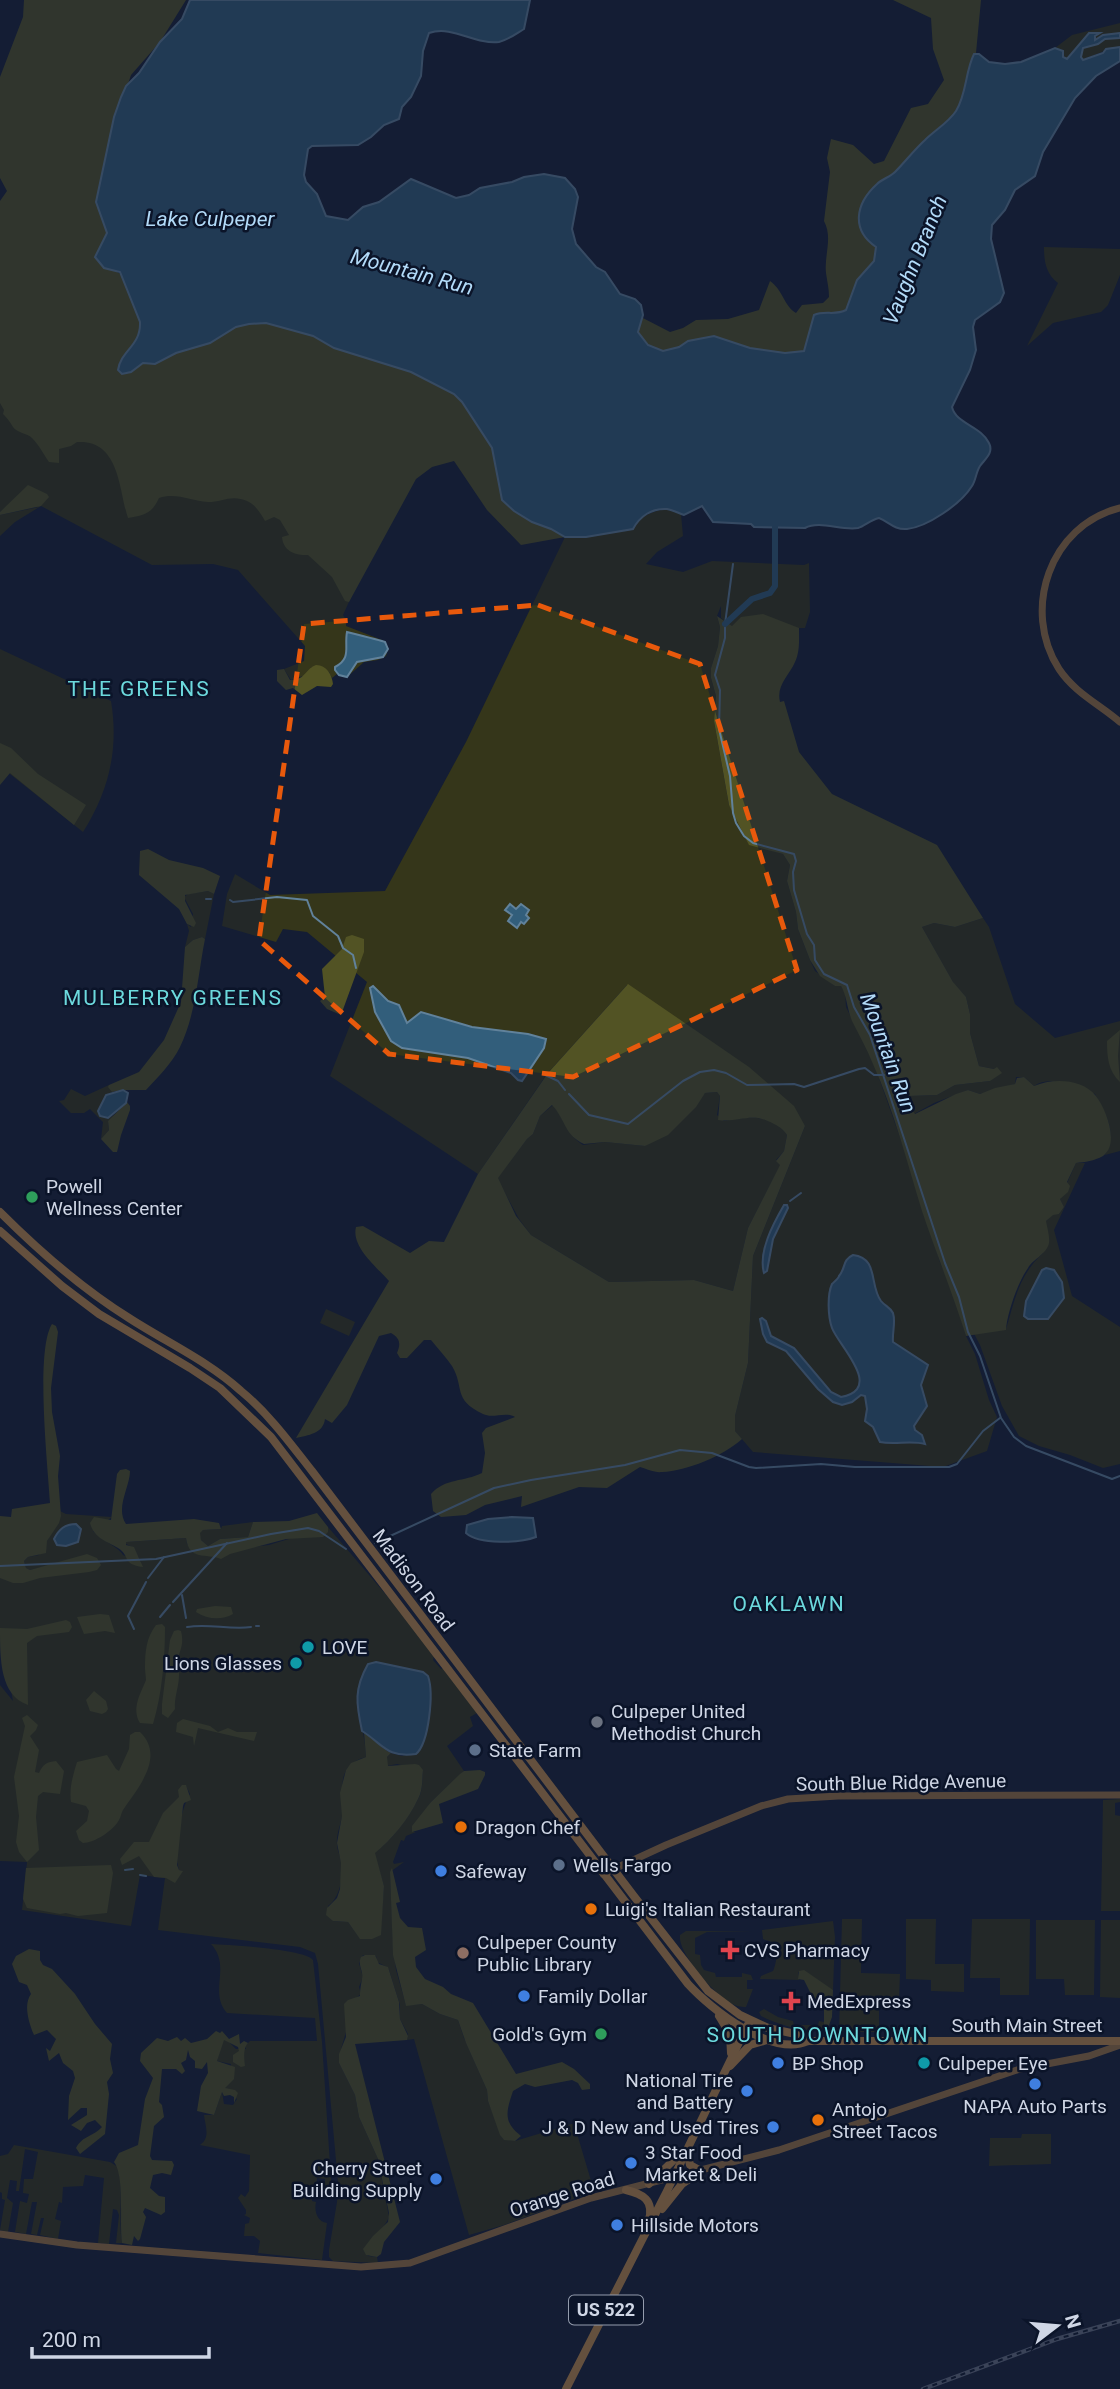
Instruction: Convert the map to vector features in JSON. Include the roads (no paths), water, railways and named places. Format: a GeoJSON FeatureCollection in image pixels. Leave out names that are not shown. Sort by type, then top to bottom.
{"type":"FeatureCollection","features":[{"type":"Feature","properties":{"kind":"main road"},"geometry":{"type":"LineString","coordinates":[[1120,508],[1088,522],[1057,555],[1044,585],[1041,612],[1044,635],[1060,671],[1086,698],[1120,722]]}},
{"type":"Feature","properties":{"kind":"main road","name":"Madison Road"},"geometry":{"type":"LineString","coordinates":[[0,1212],[46,1256],[90,1292],[209,1365],[260,1409],[312,1471],[612,1868],[708,1990],[730,2009],[750,2020]]}},
{"type":"Feature","properties":{"kind":"main road","name":"Madison Road"},"geometry":{"type":"LineString","coordinates":[[0,1231],[81,1301],[202,1376],[253,1418],[288,1457],[688,1984],[715,2010],[747,2030]]}},
{"type":"Feature","properties":{"kind":"main road","name":"South Blue Ridge Avenue"},"geometry":{"type":"LineString","coordinates":[[603,1874],[761,1806],[788,1799],[838,1796],[1120,1795]]}},
{"type":"Feature","properties":{"kind":"main road"},"geometry":{"type":"LineString","coordinates":[[715,2010],[730,2034],[730,2059]]}},
{"type":"Feature","properties":{"kind":"main road","name":"US 522"},"geometry":{"type":"LineString","coordinates":[[566,2389],[750,2020]]}},
{"type":"Feature","properties":{"kind":"main road","name":"South Main Street"},"geometry":{"type":"LineString","coordinates":[[750,2020],[776,2030],[800,2035],[808,2040]]}},
{"type":"Feature","properties":{"kind":"main road","name":"South Main Street"},"geometry":{"type":"LineString","coordinates":[[747,2030],[770,2040],[799,2043],[808,2040],[1120,2043]]}},
{"type":"Feature","properties":{"kind":"main road","name":"US 522"},"geometry":{"type":"LineString","coordinates":[[724,2073],[750,2045],[770,2040]]}},
{"type":"Feature","properties":{"kind":"main road","name":"Orange Road"},"geometry":{"type":"LineString","coordinates":[[0,2234],[158,2253],[361,2267],[410,2263],[591,2198],[779,2150],[1020,2069],[1088,2056],[1120,2043]]}},
{"type":"Feature","properties":{"kind":"main road"},"geometry":{"type":"LineString","coordinates":[[646,2231],[675,2192],[701,2171],[690,2165],[687,2148]]}},
{"type":"Feature","properties":{"kind":"main road"},"geometry":{"type":"LineString","coordinates":[[649,2185],[687,2148]]}},
{"type":"Feature","properties":{"kind":"main road"},"geometry":{"type":"LineString","coordinates":[[626,2190],[643,2195],[650,2203],[651,2214],[646,2231]]}},
{"type":"Feature","properties":{"kind":"water","name":"Lake Culpeper"},"geometry":{"type":"Polygon","coordinates":[[[190,0],[530,0],[524,29],[499,42],[481,41],[447,31],[429,33],[423,51],[421,76],[411,97],[402,107],[399,119],[384,125],[358,145],[312,146],[308,149],[304,175],[306,182],[317,194],[326,216],[348,220],[363,207],[379,202],[411,179],[456,198],[469,195],[480,188],[524,177],[544,174],[565,178],[578,197],[572,229],[576,244],[596,267],[605,272],[620,294],[635,299],[641,305],[643,315],[638,332],[648,345],[663,351],[679,347],[688,341],[714,336],[750,348],[785,353],[804,351],[814,315],[846,310],[857,280],[874,261],[876,247],[868,240],[860,225],[860,208],[864,200],[877,184],[895,172],[953,115],[960,104],[974,54],[979,54],[989,62],[1005,64],[1021,62],[1055,48],[1063,51],[1063,57],[1067,59],[1089,33],[1100,33],[1095,36],[1095,40],[1103,35],[1120,33],[1120,38],[1105,39],[1083,48],[1081,57],[1083,60],[1103,53],[1106,49],[1120,47],[1120,61],[1096,76],[1075,98],[1043,152],[1035,176],[1015,190],[1005,210],[992,225],[991,239],[1004,293],[1000,302],[975,320],[973,327],[976,350],[970,370],[952,407],[958,417],[985,437],[990,450],[972,486],[952,507],[924,524],[907,529],[895,527],[879,518],[851,529],[817,525],[805,528],[754,527],[751,524],[713,522],[702,506],[684,515],[662,509],[651,511],[639,520],[633,529],[586,537],[565,537],[532,522],[502,500],[492,448],[462,402],[454,394],[411,372],[334,348],[313,336],[266,323],[236,327],[210,343],[176,353],[155,364],[143,363],[131,372],[122,374],[118,370],[123,357],[137,337],[140,322],[120,272],[104,268],[95,257],[107,233],[96,202],[114,117],[126,86],[139,73],[160,42],[182,19],[190,0]]]}},
{"type":"Feature","properties":{"kind":"water"},"geometry":{"type":"Polygon","coordinates":[[[347,632],[385,642],[388,649],[383,657],[357,662],[347,677],[339,675],[335,667],[344,660],[347,632]]]}},
{"type":"Feature","properties":{"kind":"water"},"geometry":{"type":"Polygon","coordinates":[[[510,904],[516,909],[521,904],[529,910],[526,915],[529,918],[517,928],[508,921],[512,915],[505,910],[510,904]]]}},
{"type":"Feature","properties":{"kind":"water"},"geometry":{"type":"Polygon","coordinates":[[[373,986],[388,1001],[399,1005],[407,1023],[421,1012],[472,1027],[546,1039],[544,1048],[522,1081],[511,1073],[468,1058],[402,1048],[391,1041],[375,1012],[370,988],[373,986]]]}},
{"type":"Feature","properties":{"kind":"water"},"geometry":{"type":"Polygon","coordinates":[[[123,1090],[128,1093],[126,1103],[108,1118],[100,1116],[98,1111],[106,1095],[123,1090]]]}},
{"type":"Feature","properties":{"kind":"water"},"geometry":{"type":"Polygon","coordinates":[[[784,1205],[788,1208],[773,1239],[767,1271],[764,1273],[765,1247],[784,1205]]]}},
{"type":"Feature","properties":{"kind":"water"},"geometry":{"type":"Polygon","coordinates":[[[853,1255],[867,1261],[877,1295],[893,1313],[893,1342],[928,1365],[921,1385],[927,1406],[914,1426],[922,1435],[925,1444],[880,1442],[873,1427],[865,1421],[865,1396],[861,1395],[842,1405],[833,1402],[818,1389],[786,1351],[767,1342],[763,1334],[762,1318],[766,1321],[771,1336],[794,1348],[831,1392],[841,1397],[853,1392],[859,1385],[859,1376],[832,1328],[829,1294],[847,1259],[853,1255]]]}},
{"type":"Feature","properties":{"kind":"water"},"geometry":{"type":"Polygon","coordinates":[[[1042,1270],[1054,1270],[1062,1282],[1064,1298],[1048,1319],[1028,1319],[1024,1316],[1026,1301],[1042,1270]]]}},
{"type":"Feature","properties":{"kind":"water"},"geometry":{"type":"Polygon","coordinates":[[[533,1518],[536,1537],[500,1542],[480,1540],[466,1533],[467,1525],[488,1519],[533,1518]]]}},
{"type":"Feature","properties":{"kind":"water"},"geometry":{"type":"Polygon","coordinates":[[[76,1524],[81,1529],[78,1542],[66,1546],[57,1545],[54,1539],[60,1530],[76,1524]]]}},
{"type":"Feature","properties":{"kind":"water"},"geometry":{"type":"Polygon","coordinates":[[[376,1662],[423,1672],[428,1676],[429,1717],[424,1740],[416,1754],[391,1752],[362,1731],[358,1689],[368,1664],[376,1662]]]}},
{"type":"Feature","properties":{"kind":"waterway"},"geometry":{"type":"LineString","coordinates":[[725,624],[752,599],[770,593],[775,586],[775,520]]}},
{"type":"Feature","properties":{"kind":"waterway","name":"Mountain Run"},"geometry":{"type":"LineString","coordinates":[[733,564],[725,638],[715,675],[720,690],[719,729],[730,776],[736,823],[744,836],[753,843],[794,854],[794,890],[807,934],[814,945],[815,960],[824,974],[847,985],[854,1007],[870,1035],[945,1263],[959,1297],[968,1332],[980,1356],[1001,1418],[1014,1437],[1026,1446],[1112,1479],[1120,1476]]}},
{"type":"Feature","properties":{"kind":"waterway"},"geometry":{"type":"LineString","coordinates":[[230,900],[233,902],[277,897],[307,900],[313,916],[338,936],[343,948],[353,955],[356,968]]}},
{"type":"Feature","properties":{"kind":"waterway"},"geometry":{"type":"LineString","coordinates":[[206,899],[211,899]]}},
{"type":"Feature","properties":{"kind":"waterway"},"geometry":{"type":"LineString","coordinates":[[569,1094],[589,1115],[628,1124],[683,1081],[700,1072],[714,1070],[726,1073],[747,1085],[794,1084],[804,1087],[865,1068],[874,1075],[884,1075]]}},
{"type":"Feature","properties":{"kind":"waterway"},"geometry":{"type":"LineString","coordinates":[[543,1074],[558,1081],[565,1090]]}},
{"type":"Feature","properties":{"kind":"waterway"},"geometry":{"type":"LineString","coordinates":[[790,1201],[801,1193]]}},
{"type":"Feature","properties":{"kind":"waterway"},"geometry":{"type":"LineString","coordinates":[[375,1543],[494,1488],[625,1465],[680,1450],[712,1453],[756,1468],[821,1464],[855,1467],[949,1467],[957,1464],[983,1431],[1000,1418]]}},
{"type":"Feature","properties":{"kind":"waterway"},"geometry":{"type":"LineString","coordinates":[[0,1566],[156,1559],[308,1528],[319,1531],[346,1549]]}},
{"type":"Feature","properties":{"kind":"waterway"},"geometry":{"type":"LineString","coordinates":[[173,1602],[227,1543]]}},
{"type":"Feature","properties":{"kind":"waterway"},"geometry":{"type":"LineString","coordinates":[[148,1578],[164,1557]]}},
{"type":"Feature","properties":{"kind":"waterway"},"geometry":{"type":"LineString","coordinates":[[134,1629],[128,1616],[146,1582]]}},
{"type":"Feature","properties":{"kind":"waterway"},"geometry":{"type":"LineString","coordinates":[[182,1595],[186,1618]]}},
{"type":"Feature","properties":{"kind":"waterway"},"geometry":{"type":"LineString","coordinates":[[160,1617],[170,1605]]}},
{"type":"Feature","properties":{"kind":"waterway"},"geometry":{"type":"LineString","coordinates":[[187,1627],[251,1627]]}},
{"type":"Feature","properties":{"kind":"waterway"},"geometry":{"type":"LineString","coordinates":[[125,1870],[133,1869]]}},
{"type":"Feature","properties":{"kind":"waterway"},"geometry":{"type":"LineString","coordinates":[[140,1875],[146,1876]]}},
{"type":"Feature","properties":{"kind":"railway"},"geometry":{"type":"LineString","coordinates":[[923,2389],[1057,2339],[1120,2321]]}},
{"type":"Feature","properties":{"kind":"place","name":"Powell Wellness Center"},"geometry":{"type":"Point","coordinates":[32,1197]}},
{"type":"Feature","properties":{"kind":"place","name":"LOVE"},"geometry":{"type":"Point","coordinates":[308,1647]}},
{"type":"Feature","properties":{"kind":"place","name":"Lions Glasses"},"geometry":{"type":"Point","coordinates":[296,1663]}},
{"type":"Feature","properties":{"kind":"place","name":"Culpeper United Methodist Church"},"geometry":{"type":"Point","coordinates":[597,1722]}},
{"type":"Feature","properties":{"kind":"place","name":"State Farm"},"geometry":{"type":"Point","coordinates":[475,1750]}},
{"type":"Feature","properties":{"kind":"place","name":"Dragon Chef"},"geometry":{"type":"Point","coordinates":[461,1827]}},
{"type":"Feature","properties":{"kind":"place","name":"Wells Fargo"},"geometry":{"type":"Point","coordinates":[559,1865]}},
{"type":"Feature","properties":{"kind":"place","name":"Safeway"},"geometry":{"type":"Point","coordinates":[441,1871]}},
{"type":"Feature","properties":{"kind":"place","name":"Luigi's Italian Restaurant"},"geometry":{"type":"Point","coordinates":[591,1909]}},
{"type":"Feature","properties":{"kind":"place","name":"CVS Pharmacy"},"geometry":{"type":"Point","coordinates":[730,1950]}},
{"type":"Feature","properties":{"kind":"place","name":"Culpeper County Public Library"},"geometry":{"type":"Point","coordinates":[463,1953]}},
{"type":"Feature","properties":{"kind":"place","name":"Family Dollar"},"geometry":{"type":"Point","coordinates":[524,1996]}},
{"type":"Feature","properties":{"kind":"place","name":"MedExpress"},"geometry":{"type":"Point","coordinates":[791,2001]}},
{"type":"Feature","properties":{"kind":"place","name":"Gold's Gym"},"geometry":{"type":"Point","coordinates":[601,2034]}},
{"type":"Feature","properties":{"kind":"place","name":"BP Shop"},"geometry":{"type":"Point","coordinates":[778,2063]}},
{"type":"Feature","properties":{"kind":"place","name":"Culpeper Eye"},"geometry":{"type":"Point","coordinates":[924,2063]}},
{"type":"Feature","properties":{"kind":"place","name":"NAPA Auto Parts"},"geometry":{"type":"Point","coordinates":[1035,2084]}},
{"type":"Feature","properties":{"kind":"place","name":"National Tire and Battery"},"geometry":{"type":"Point","coordinates":[747,2091]}},
{"type":"Feature","properties":{"kind":"place","name":"Antojo Street Tacos"},"geometry":{"type":"Point","coordinates":[818,2120]}},
{"type":"Feature","properties":{"kind":"place","name":"J & D New and Used Tires"},"geometry":{"type":"Point","coordinates":[773,2127]}},
{"type":"Feature","properties":{"kind":"place","name":"3 Star Food Market & Deli"},"geometry":{"type":"Point","coordinates":[631,2163]}},
{"type":"Feature","properties":{"kind":"place","name":"Cherry Street Building Supply"},"geometry":{"type":"Point","coordinates":[436,2179]}},
{"type":"Feature","properties":{"kind":"place","name":"Hillside Motors"},"geometry":{"type":"Point","coordinates":[617,2225]}},
{"type":"Feature","properties":{"kind":"district","name":"THE GREENS"},"geometry":{"type":"Point","coordinates":[139,689]}},
{"type":"Feature","properties":{"kind":"district","name":"MULBERRY GREENS"},"geometry":{"type":"Point","coordinates":[173,998]}},
{"type":"Feature","properties":{"kind":"district","name":"OAKLAWN"},"geometry":{"type":"Point","coordinates":[789,1604]}},
{"type":"Feature","properties":{"kind":"district","name":"SOUTH DOWNTOWN"},"geometry":{"type":"Point","coordinates":[818,2035]}},
{"type":"Feature","properties":{"kind":"water label","name":"Vaughn Branch"},"geometry":{"type":"Point","coordinates":[915,260]}}]}
